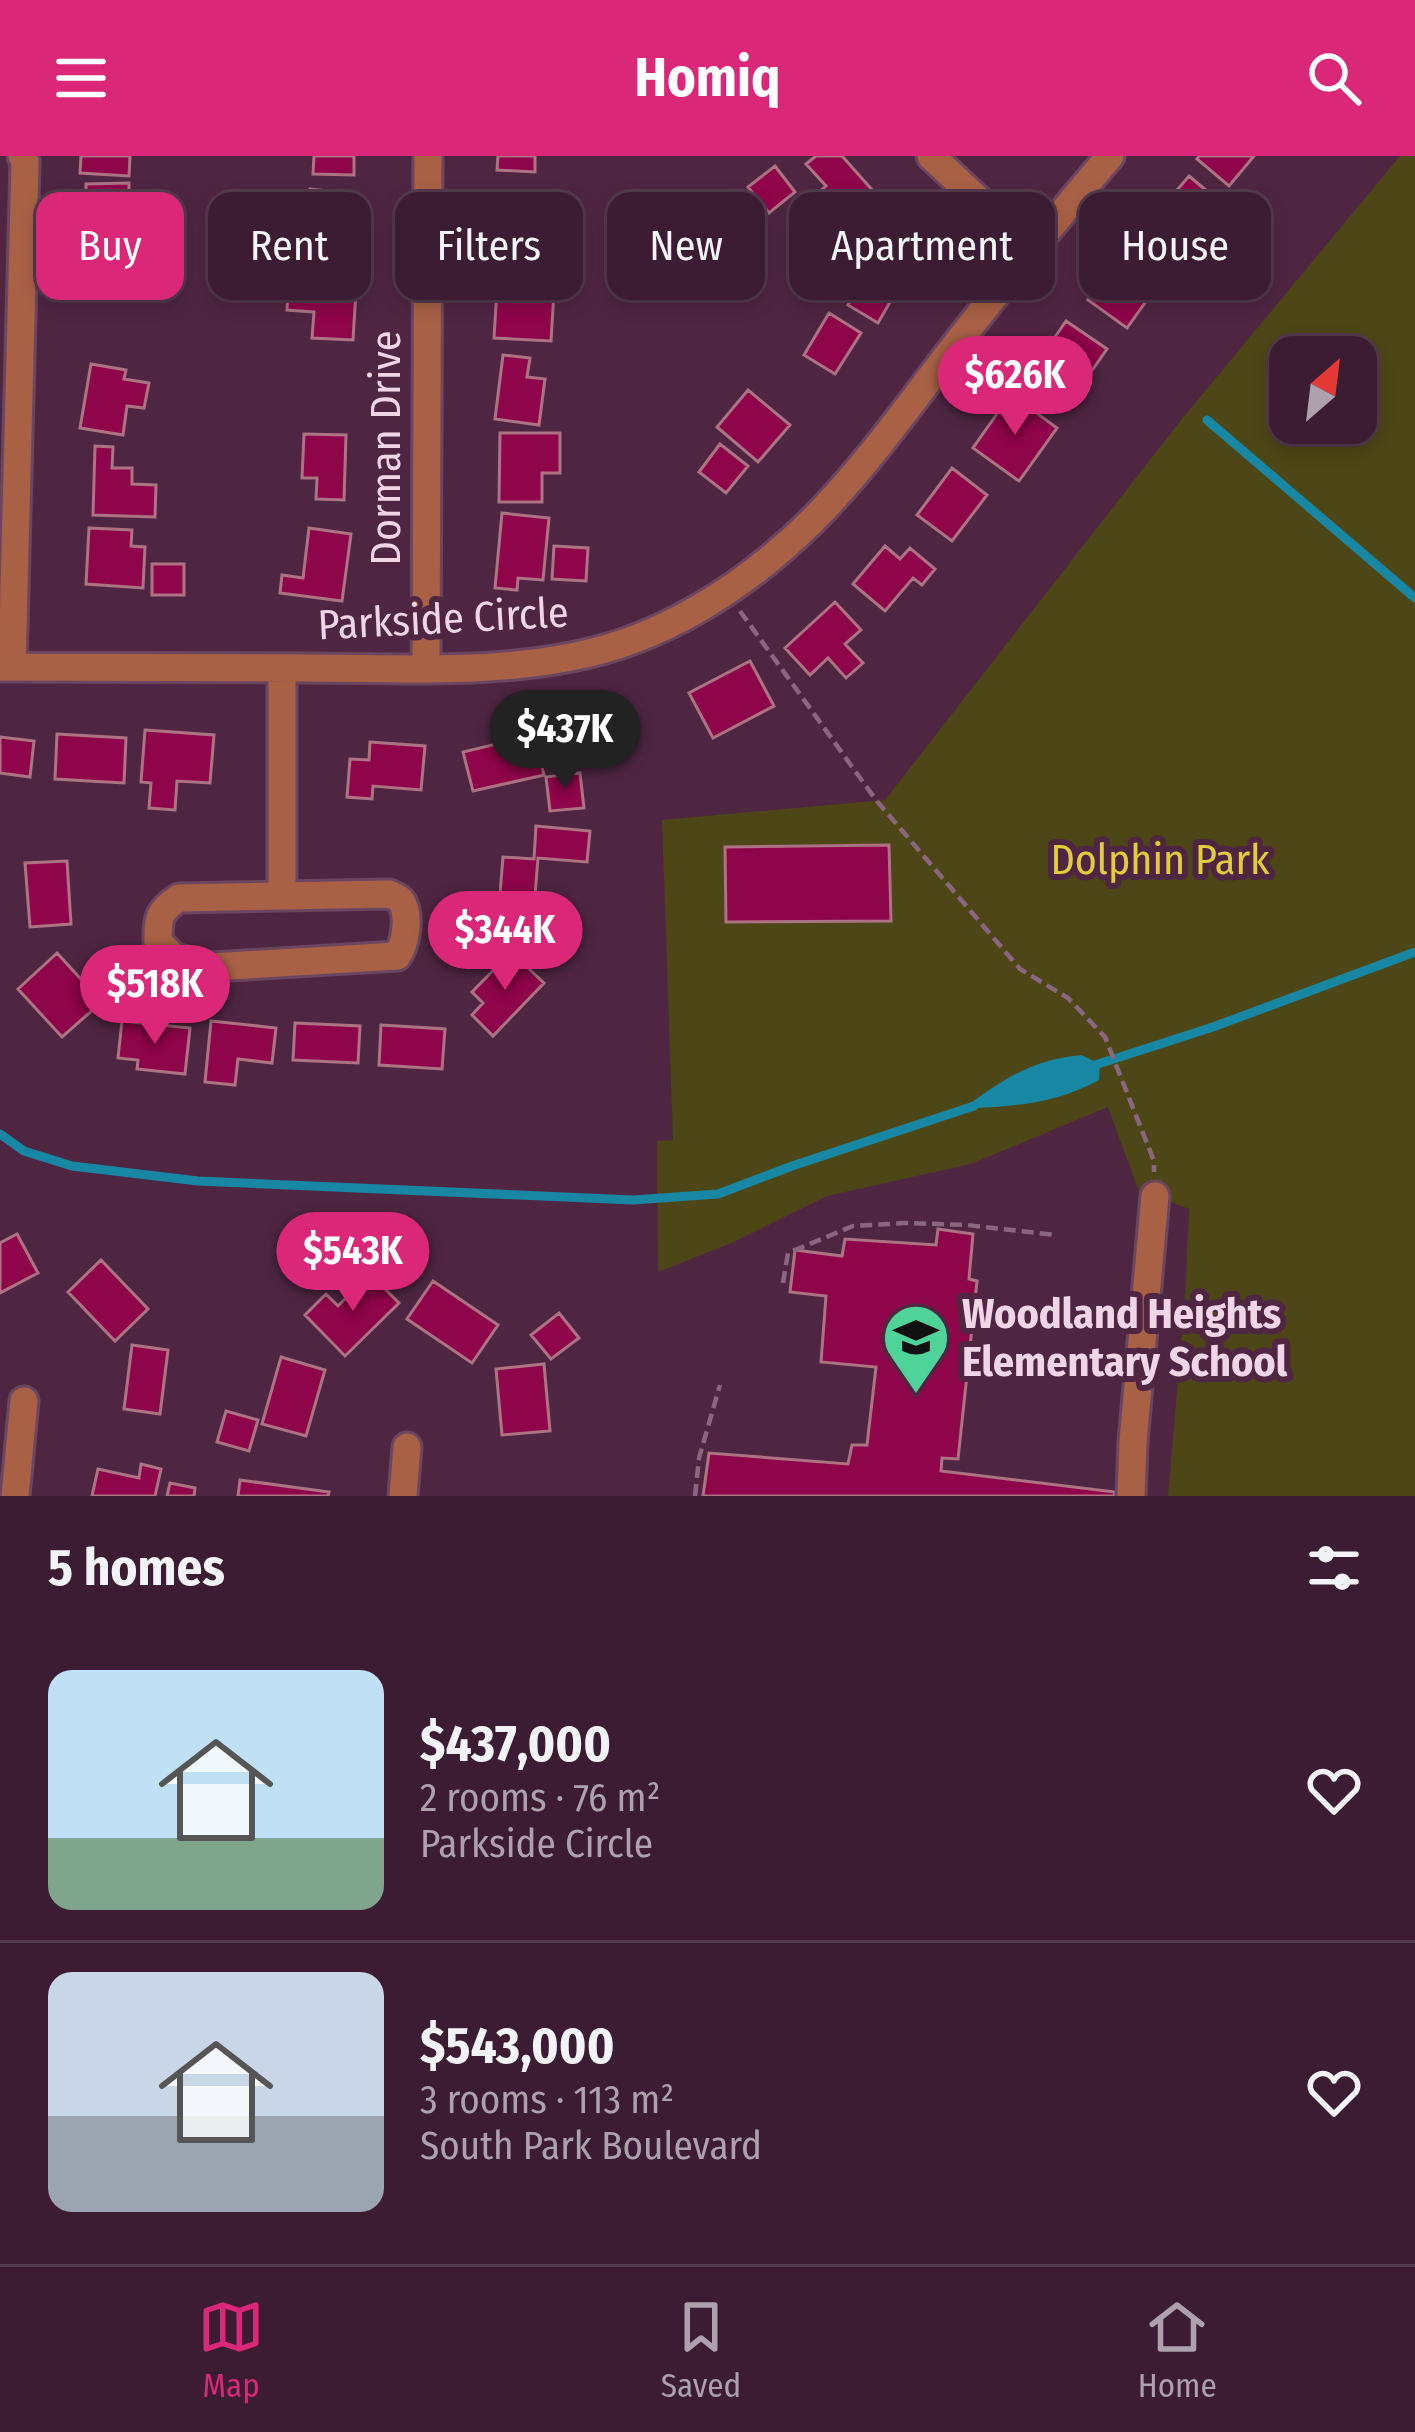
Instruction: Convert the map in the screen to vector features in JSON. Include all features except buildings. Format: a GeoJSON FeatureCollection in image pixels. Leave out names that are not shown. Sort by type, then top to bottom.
{"type":"FeatureCollection","features":[{"type":"Feature","properties":{"kind":"street"},"geometry":{"type":"LineString","coordinates":[[6,667],[22,156]]}},
{"type":"Feature","properties":{"kind":"street","name":"Dorman Drive"},"geometry":{"type":"LineString","coordinates":[[426,668],[428,156]]}},
{"type":"Feature","properties":{"kind":"street"},"geometry":{"type":"LineString","coordinates":[[931,156],[970,192]]}},
{"type":"Feature","properties":{"kind":"street","name":"Parkside Circle"},"geometry":{"type":"LineString","coordinates":[[1055,219],[1110,156]]}},
{"type":"Feature","properties":{"kind":"street","name":"Parkside Circle"},"geometry":{"type":"LineString","coordinates":[[6,667],[503,665],[573,657],[634,638],[678,621],[727,592],[811,522],[855,475],[990,300]]}},
{"type":"Feature","properties":{"kind":"street"},"geometry":{"type":"LineString","coordinates":[[282,668],[282,895]]}},
{"type":"Feature","properties":{"kind":"street"},"geometry":{"type":"LineString","coordinates":[[389,894],[399,898],[404,907],[402,952],[212,967],[175,958],[158,942],[158,922],[165,907],[179,898],[282,895],[389,894]]}},
{"type":"Feature","properties":{"kind":"street"},"geometry":{"type":"LineString","coordinates":[[1131,1496],[1155,1196]]}},
{"type":"Feature","properties":{"kind":"street"},"geometry":{"type":"LineString","coordinates":[[16,1496],[24,1401]]}},
{"type":"Feature","properties":{"kind":"street"},"geometry":{"type":"LineString","coordinates":[[404,1496],[407,1447]]}},
{"type":"Feature","properties":{"kind":"path"},"geometry":{"type":"LineString","coordinates":[[727,592],[891,817],[1021,969],[1068,998],[1107,1041],[1154,1161],[1155,1196]]}},
{"type":"Feature","properties":{"kind":"path"},"geometry":{"type":"LineString","coordinates":[[783,1283],[788,1253],[853,1226],[906,1222],[1054,1235]]}},
{"type":"Feature","properties":{"kind":"path"},"geometry":{"type":"LineString","coordinates":[[695,1496],[699,1459],[720,1385]]}},
{"type":"Feature","properties":{"kind":"green space","name":"Dolphin Park"},"geometry":{"type":"Polygon","coordinates":[[[1400,156],[1415,156],[1415,1496],[1168,1496],[1189,1209],[1155,1196],[1141,1197],[1108,1107],[971,1164],[827,1196],[734,1242],[658,1272],[657,1141],[673,1140],[662,820],[885,800],[1181,420],[1400,156]]]}},
{"type":"Feature","properties":{"kind":"water"},"geometry":{"type":"Polygon","coordinates":[[[1081,1055],[1100,1064],[1099,1080],[1049,1099],[962,1109],[1032,1067],[1081,1055]]]}},
{"type":"Feature","properties":{"kind":"waterway"},"geometry":{"type":"LineString","coordinates":[[1207,420],[1415,598]]}},
{"type":"Feature","properties":{"kind":"waterway"},"geometry":{"type":"LineString","coordinates":[[1092,1066],[1415,952]]}},
{"type":"Feature","properties":{"kind":"waterway"},"geometry":{"type":"LineString","coordinates":[[0,1134],[24,1151],[72,1166],[198,1181],[633,1200],[718,1194],[974,1106]]}},
{"type":"Feature","properties":{"kind":"place","name":"Woodland Heights Elementary School"},"geometry":{"type":"Point","coordinates":[916,1396]}}]}
